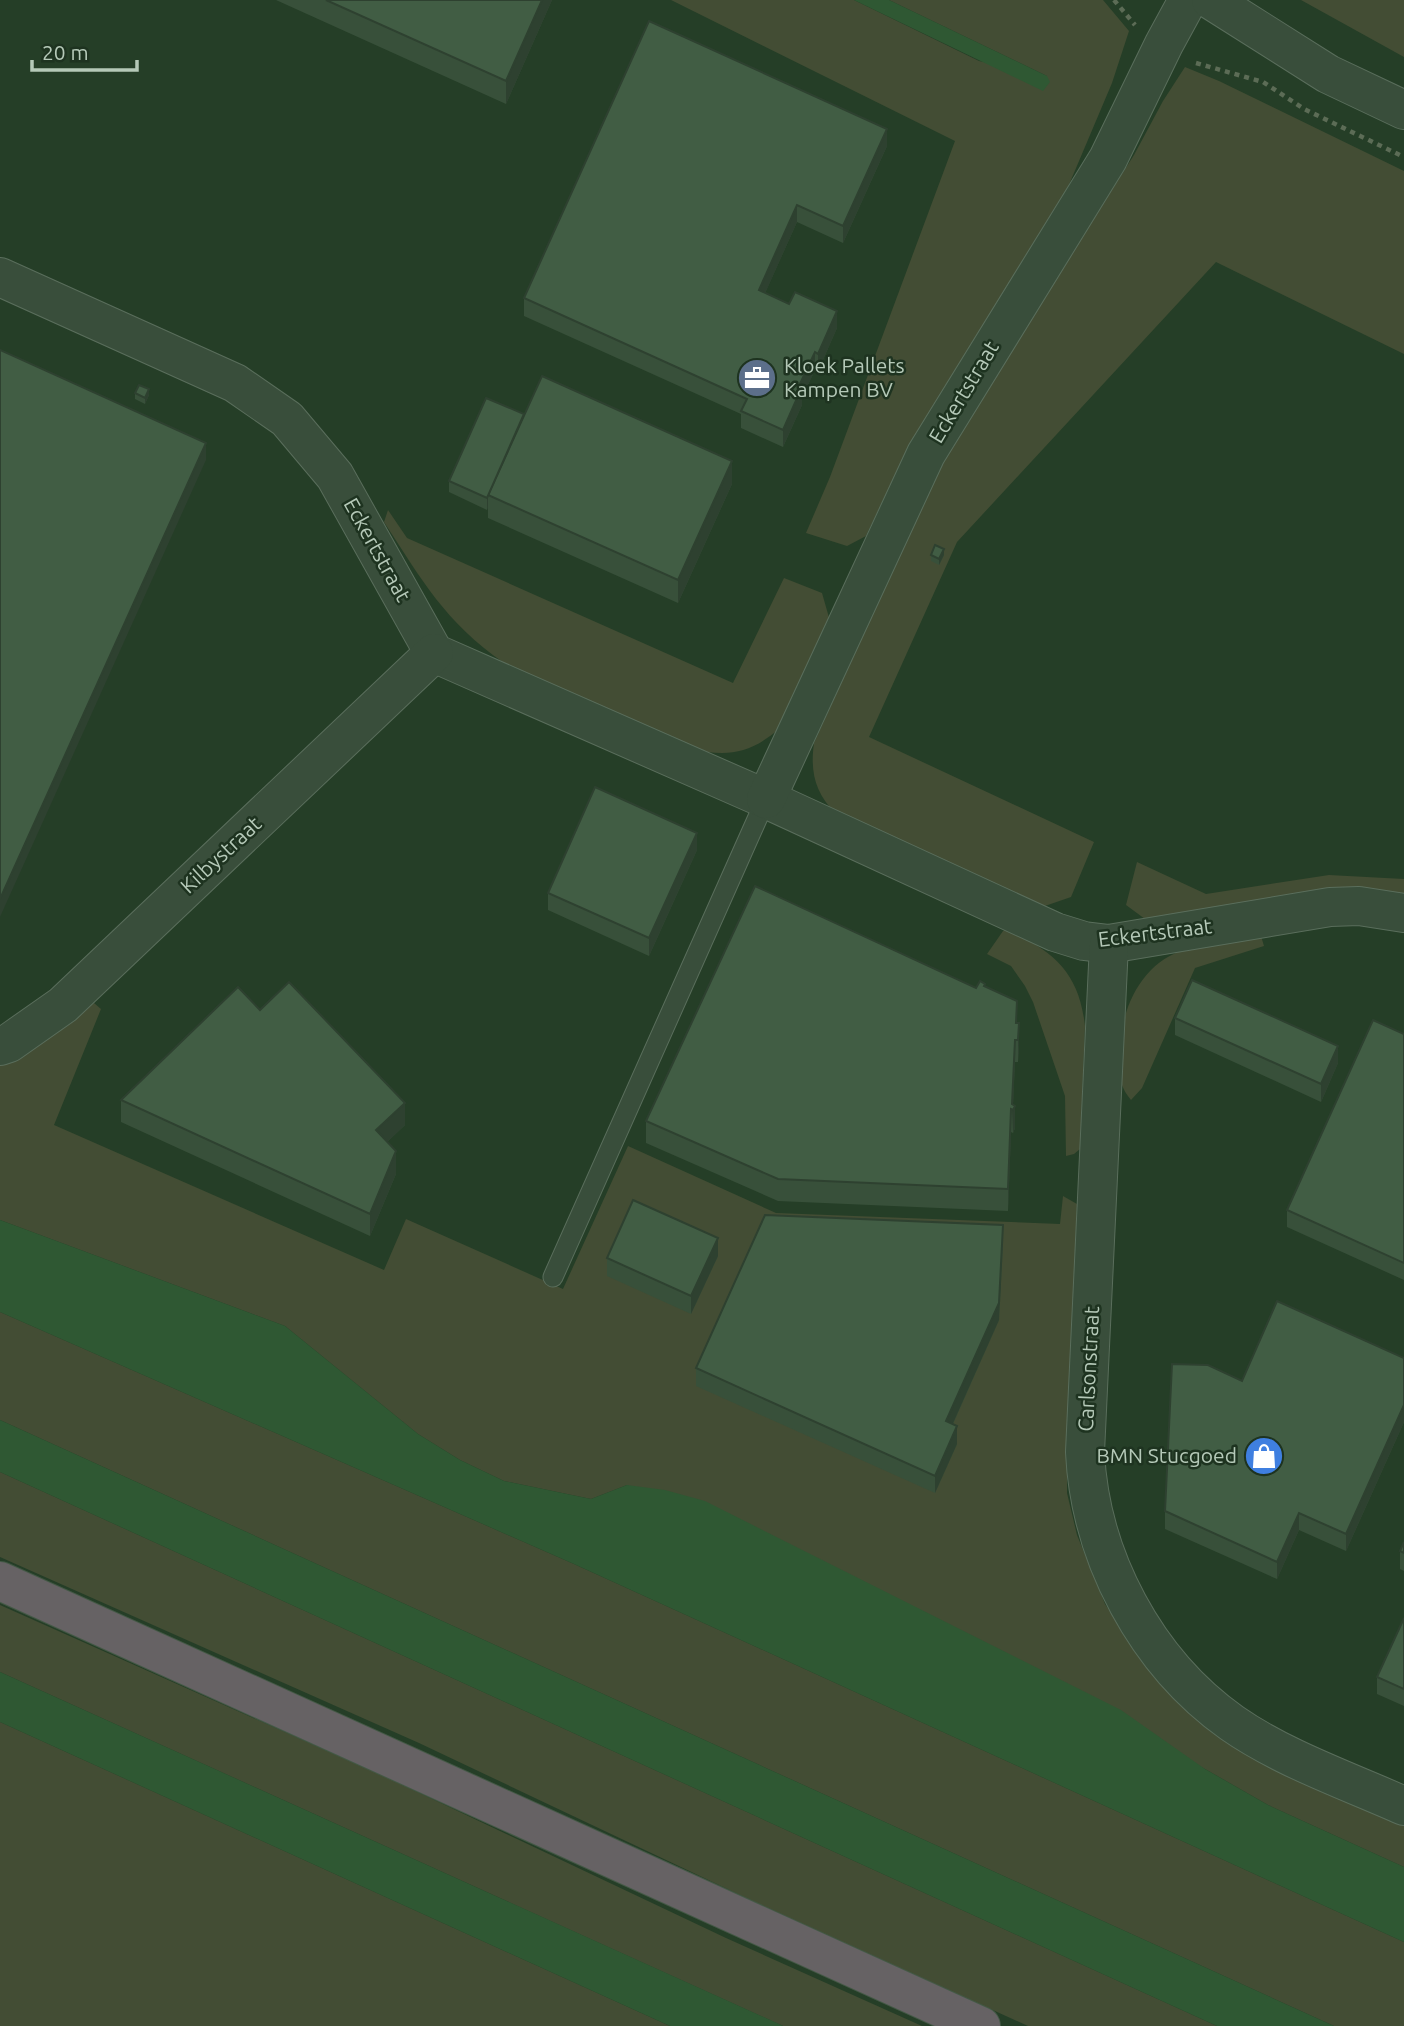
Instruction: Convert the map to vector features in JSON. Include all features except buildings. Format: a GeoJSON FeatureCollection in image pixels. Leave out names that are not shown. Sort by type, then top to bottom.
{"type":"FeatureCollection","features":[{"type":"Feature","properties":{"kind":"highway"},"geometry":{"type":"LineString","coordinates":[[0,1581],[981,2026]]}},
{"type":"Feature","properties":{"kind":"street","name":"Eckertstraat"},"geometry":{"type":"LineString","coordinates":[[766,799],[926,454],[1108,159],[1188,0]]}},
{"type":"Feature","properties":{"kind":"street"},"geometry":{"type":"LineString","coordinates":[[1211,0],[1328,74],[1404,110]]}},
{"type":"Feature","properties":{"kind":"street","name":"Eckertstraat"},"geometry":{"type":"LineString","coordinates":[[0,277],[235,383],[287,419],[335,476],[434,653],[766,799],[1055,932],[1084,941],[1109,944],[1330,907],[1359,906],[1404,913]]}},
{"type":"Feature","properties":{"kind":"street","name":"Kilbystraat"},"geometry":{"type":"LineString","coordinates":[[0,1046],[9,1043],[63,1005],[434,653]]}},
{"type":"Feature","properties":{"kind":"street","name":"Carlsonstraat"},"geometry":{"type":"LineString","coordinates":[[1109,944],[1085,1452],[1087,1486],[1095,1524],[1128,1602],[1164,1659],[1192,1690],[1233,1723],[1277,1749],[1404,1806]]}},
{"type":"Feature","properties":{"kind":"lane"},"geometry":{"type":"LineString","coordinates":[[553,1277],[766,799]]}},
{"type":"Feature","properties":{"kind":"path"},"geometry":{"type":"LineString","coordinates":[[1164,44],[1195,63],[1263,82],[1304,109],[1404,157]]}},
{"type":"Feature","properties":{"kind":"shaded area"},"geometry":{"type":"Polygon","coordinates":[[[671,0],[854,0],[979,61],[1047,76],[889,0],[1103,0],[1129,31],[1112,83],[1068,187],[911,442],[866,536],[847,546],[806,533],[830,477],[955,141],[671,0]]]}},
{"type":"Feature","properties":{"kind":"shaded area"},"geometry":{"type":"Polygon","coordinates":[[[854,0],[889,0],[1047,76],[1050,82],[1043,91],[854,0]]]}},
{"type":"Feature","properties":{"kind":"shaded area"},"geometry":{"type":"Polygon","coordinates":[[[1301,0],[1404,0],[1404,57],[1301,0]]]}},
{"type":"Feature","properties":{"kind":"shaded area"},"geometry":{"type":"Polygon","coordinates":[[[1185,67],[1404,171],[1404,354],[1216,262],[957,542],[869,737],[1094,842],[1071,897],[1042,907],[835,813],[823,797],[816,781],[814,743],[934,478],[979,400],[1134,155],[1185,67]]]}},
{"type":"Feature","properties":{"kind":"shaded area"},"geometry":{"type":"Polygon","coordinates":[[[388,510],[407,538],[733,683],[784,578],[822,593],[830,621],[780,728],[759,743],[738,751],[716,753],[691,749],[504,663],[483,648],[450,616],[423,581],[384,522],[388,510]]]}},
{"type":"Feature","properties":{"kind":"shaded area"},"geometry":{"type":"Polygon","coordinates":[[[1137,862],[1206,894],[1329,875],[1404,879],[1404,895],[1145,919],[1126,905],[1137,862]]]}},
{"type":"Feature","properties":{"kind":"shaded area"},"geometry":{"type":"Polygon","coordinates":[[[1007,929],[1038,946],[1061,966],[1077,991],[1082,1007],[1085,1026],[1080,1149],[1074,1154],[1066,1156],[1065,1096],[1033,1002],[1011,966],[987,954],[1007,929]]]}},
{"type":"Feature","properties":{"kind":"shaded area"},"geometry":{"type":"Polygon","coordinates":[[[1261,936],[1264,946],[1195,968],[1142,1088],[1131,1100],[1123,1086],[1120,1073],[1122,1029],[1131,999],[1148,973],[1172,955],[1187,949],[1261,936]]]}},
{"type":"Feature","properties":{"kind":"shaded area"},"geometry":{"type":"Polygon","coordinates":[[[94,1003],[101,1009],[54,1125],[384,1270],[406,1219],[563,1289],[628,1146],[776,1213],[1060,1224],[1063,1196],[1077,1204],[1067,1493],[1077,1535],[1105,1604],[1127,1637],[1404,1824],[1404,1867],[1268,1805],[1205,1769],[627,1485],[591,1499],[504,1481],[460,1460],[418,1434],[285,1326],[0,1220],[0,1062],[94,1003]]]}},
{"type":"Feature","properties":{"kind":"shaded area"},"geometry":{"type":"Polygon","coordinates":[[[0,1220],[285,1326],[418,1434],[460,1460],[504,1481],[591,1499],[627,1485],[665,1490],[705,1501],[1121,1710],[1205,1769],[1268,1805],[1404,1867],[1404,1942],[574,1564],[0,1312],[0,1220]]]}},
{"type":"Feature","properties":{"kind":"shaded area"},"geometry":{"type":"Polygon","coordinates":[[[0,1312],[574,1564],[1404,1942],[1404,2026],[1334,2026],[0,1420],[0,1312]]]}},
{"type":"Feature","properties":{"kind":"shaded area"},"geometry":{"type":"Polygon","coordinates":[[[0,1420],[1334,2026],[1217,2026],[0,1472],[0,1420]]]}},
{"type":"Feature","properties":{"kind":"shaded area"},"geometry":{"type":"Polygon","coordinates":[[[0,1472],[1217,2026],[1028,2026],[757,1903],[419,1743],[0,1557],[0,1472]]]}},
{"type":"Feature","properties":{"kind":"shaded area"},"geometry":{"type":"Polygon","coordinates":[[[0,1605],[388,1778],[726,1938],[922,2026],[783,2026],[0,1672],[0,1605]]]}},
{"type":"Feature","properties":{"kind":"shaded area"},"geometry":{"type":"Polygon","coordinates":[[[0,1672],[783,2026],[670,2026],[0,1722],[0,1672]]]}},
{"type":"Feature","properties":{"kind":"shaded area"},"geometry":{"type":"Polygon","coordinates":[[[0,1722],[670,2026],[0,2026],[0,1722]]]}},
{"type":"Feature","properties":{"kind":"place","name":"Kloek Pallets Kampen BV"},"geometry":{"type":"Point","coordinates":[757,378]}},
{"type":"Feature","properties":{"kind":"place","name":"BMN Stucgoed"},"geometry":{"type":"Point","coordinates":[1264,1456]}}]}
